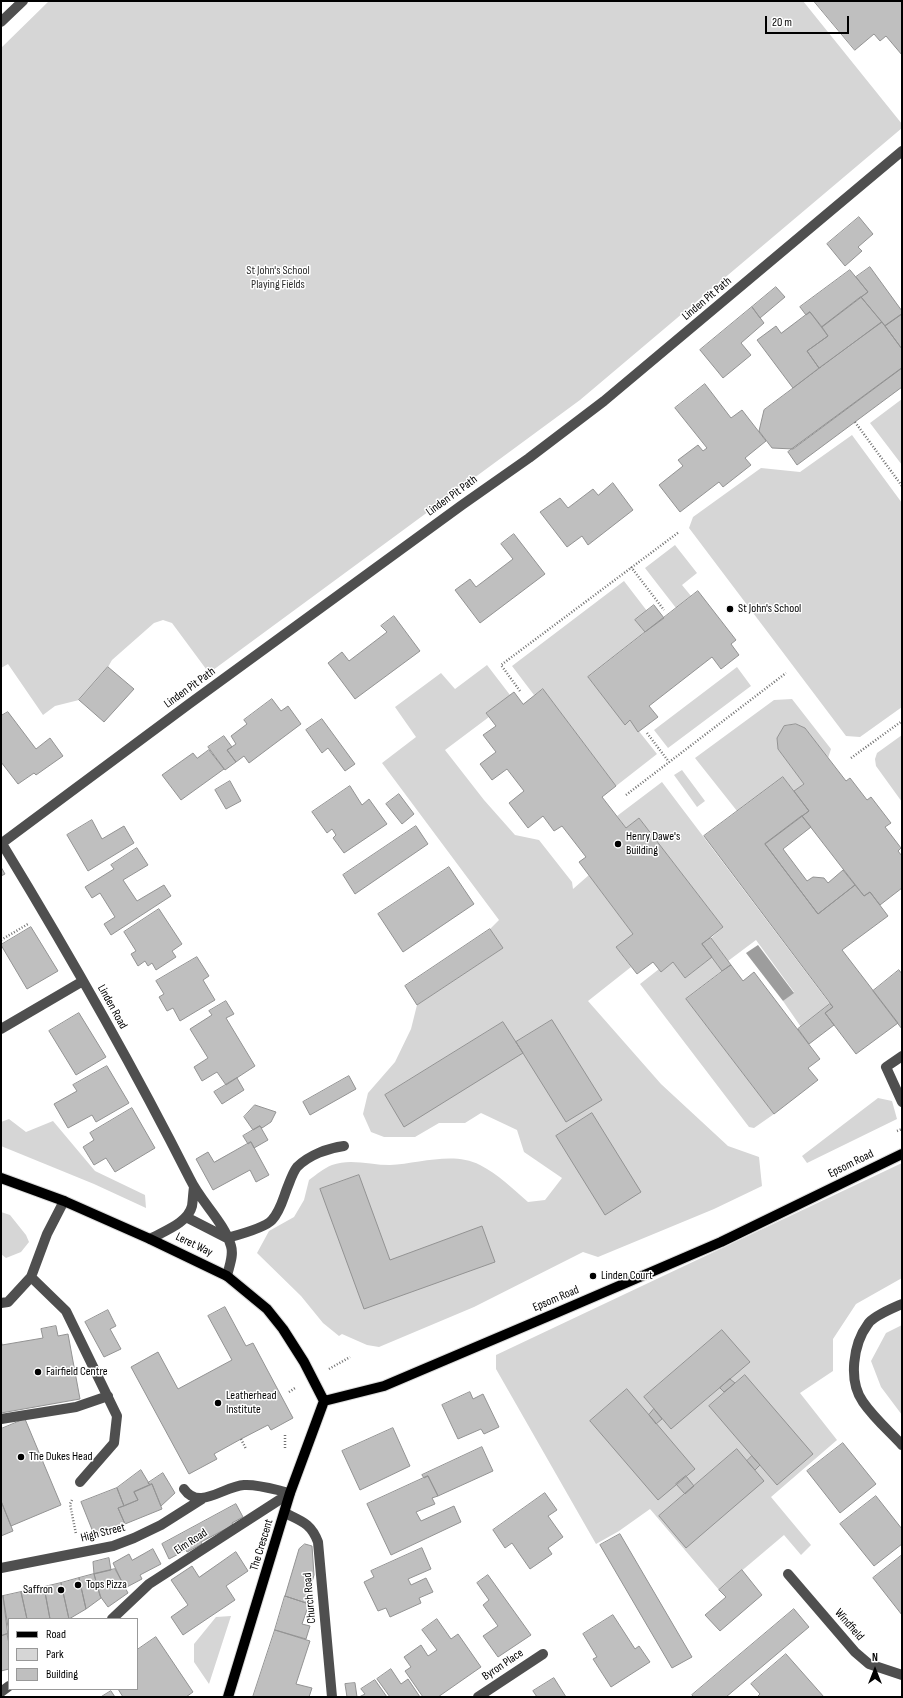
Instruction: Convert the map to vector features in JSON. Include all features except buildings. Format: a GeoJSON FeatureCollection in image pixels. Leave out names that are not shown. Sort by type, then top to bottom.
{"type":"FeatureCollection","features":[{"type":"Feature","properties":{"kind":"main road","name":"Epsom Road"},"geometry":{"type":"LineString","coordinates":[[324,1401],[384,1386],[556,1313],[721,1242],[902,1154]]}},
{"type":"Feature","properties":{"kind":"main road","name":"Leret Way"},"geometry":{"type":"LineString","coordinates":[[1,1178],[64,1201],[150,1239],[227,1276],[266,1308],[283,1330],[304,1362],[324,1401]]}},
{"type":"Feature","properties":{"kind":"main road","name":"The Crescent"},"geometry":{"type":"LineString","coordinates":[[228,1697],[290,1493],[324,1401]]}},
{"type":"Feature","properties":{"kind":"street"},"geometry":{"type":"LineString","coordinates":[[1,22],[23,1]]}},
{"type":"Feature","properties":{"kind":"street","name":"Linden Pit Path"},"geometry":{"type":"LineString","coordinates":[[1,843],[462,504],[529,458],[604,401],[902,151]]}},
{"type":"Feature","properties":{"kind":"street","name":"Linden Road"},"geometry":{"type":"LineString","coordinates":[[1,843],[83,981],[168,1135],[194,1187],[208,1204],[227,1238],[231,1246],[232,1255],[227,1276]]}},
{"type":"Feature","properties":{"kind":"street"},"geometry":{"type":"LineString","coordinates":[[1,1029],[83,981]]}},
{"type":"Feature","properties":{"kind":"street"},"geometry":{"type":"LineString","coordinates":[[902,1056],[886,1067],[902,1102]]}},
{"type":"Feature","properties":{"kind":"street"},"geometry":{"type":"LineString","coordinates":[[186,1217],[227,1238],[249,1231],[272,1221],[282,1205],[288,1186],[297,1168],[314,1156],[330,1148],[344,1146]]}},
{"type":"Feature","properties":{"kind":"street"},"geometry":{"type":"LineString","coordinates":[[150,1239],[171,1228],[186,1217],[192,1208],[194,1187]]}},
{"type":"Feature","properties":{"kind":"street"},"geometry":{"type":"LineString","coordinates":[[1,1303],[8,1302],[31,1277],[48,1234],[64,1201]]}},
{"type":"Feature","properties":{"kind":"street"},"geometry":{"type":"LineString","coordinates":[[31,1277],[66,1311],[117,1416],[114,1442],[80,1482]]}},
{"type":"Feature","properties":{"kind":"street"},"geometry":{"type":"LineString","coordinates":[[902,1304],[868,1322],[859,1340],[854,1360],[855,1380],[862,1401],[902,1446]]}},
{"type":"Feature","properties":{"kind":"street"},"geometry":{"type":"LineString","coordinates":[[1,1418],[76,1407],[108,1396]]}},
{"type":"Feature","properties":{"kind":"street","name":"High Street"},"geometry":{"type":"LineString","coordinates":[[1,1568],[113,1546],[161,1525],[202,1499],[226,1489],[245,1485],[290,1493]]}},
{"type":"Feature","properties":{"kind":"street"},"geometry":{"type":"LineString","coordinates":[[184,1489],[188,1495],[194,1498],[202,1499]]}},
{"type":"Feature","properties":{"kind":"street","name":"Elm Road"},"geometry":{"type":"LineString","coordinates":[[113,1618],[149,1584],[290,1493]]}},
{"type":"Feature","properties":{"kind":"street","name":"Church Road"},"geometry":{"type":"LineString","coordinates":[[285,1513],[304,1523],[313,1530],[318,1542],[332,1697]]}},
{"type":"Feature","properties":{"kind":"street","name":"Windfield"},"geometry":{"type":"LineString","coordinates":[[788,1574],[855,1652],[870,1664],[902,1675]]}},
{"type":"Feature","properties":{"kind":"street","name":"Byron Place"},"geometry":{"type":"LineString","coordinates":[[478,1697],[543,1654]]}},
{"type":"Feature","properties":{"kind":"path"},"geometry":{"type":"LineString","coordinates":[[855,422],[902,486]]}},
{"type":"Feature","properties":{"kind":"path"},"geometry":{"type":"LineString","coordinates":[[520,691],[501,665],[679,532]]}},
{"type":"Feature","properties":{"kind":"path"},"geometry":{"type":"LineString","coordinates":[[631,567],[664,610]]}},
{"type":"Feature","properties":{"kind":"path"},"geometry":{"type":"LineString","coordinates":[[626,795],[786,673]]}},
{"type":"Feature","properties":{"kind":"path"},"geometry":{"type":"LineString","coordinates":[[851,758],[902,721]]}},
{"type":"Feature","properties":{"kind":"path"},"geometry":{"type":"LineString","coordinates":[[647,733],[669,762]]}},
{"type":"Feature","properties":{"kind":"path"},"geometry":{"type":"LineString","coordinates":[[1,940],[43,914]]}},
{"type":"Feature","properties":{"kind":"path"},"geometry":{"type":"LineString","coordinates":[[897,1131],[902,1128]]}},
{"type":"Feature","properties":{"kind":"path"},"geometry":{"type":"LineString","coordinates":[[241,1439],[246,1449]]}},
{"type":"Feature","properties":{"kind":"path"},"geometry":{"type":"LineString","coordinates":[[80,1482],[70,1504],[80,1552]]}},
{"type":"Feature","properties":{"kind":"green space","name":"St John's School Playing Fields"},"geometry":{"type":"Polygon","coordinates":[[[49,1],[803,1],[902,124],[902,128],[580,400],[209,673],[172,623],[163,620],[154,623],[112,660],[108,667],[79,700],[55,706],[43,715],[8,664],[1,668],[1,48],[49,1]]]}},
{"type":"Feature","properties":{"kind":"green space"},"geometry":{"type":"Polygon","coordinates":[[[902,399],[902,465],[870,423],[902,399]]]}},
{"type":"Feature","properties":{"kind":"green space"},"geometry":{"type":"Polygon","coordinates":[[[852,435],[902,503],[902,707],[860,737],[846,736],[689,528],[693,517],[761,468],[800,472],[852,435]]]}},
{"type":"Feature","properties":{"kind":"green space"},"geometry":{"type":"Polygon","coordinates":[[[675,545],[697,573],[682,585],[691,596],[676,608],[645,568],[675,545]]]}},
{"type":"Feature","properties":{"kind":"green space"},"geometry":{"type":"Polygon","coordinates":[[[624,581],[647,611],[635,620],[645,632],[588,677],[625,724],[630,720],[657,754],[616,786],[543,689],[534,695],[512,666],[624,581]]]}},
{"type":"Feature","properties":{"kind":"green space"},"geometry":{"type":"Polygon","coordinates":[[[487,665],[510,695],[486,713],[489,717],[445,750],[484,800],[515,835],[539,840],[572,882],[573,889],[589,875],[633,934],[616,947],[631,967],[588,1001],[661,1084],[728,1146],[759,1157],[762,1186],[714,1209],[598,1257],[583,1252],[474,1307],[379,1347],[367,1345],[342,1334],[339,1336],[323,1323],[301,1296],[257,1253],[269,1231],[294,1217],[304,1200],[309,1180],[332,1165],[346,1162],[390,1165],[435,1159],[458,1159],[470,1161],[487,1169],[528,1202],[545,1200],[562,1178],[524,1152],[517,1130],[481,1113],[465,1123],[439,1123],[415,1137],[384,1137],[371,1132],[363,1114],[368,1093],[395,1062],[411,1029],[417,1005],[503,948],[490,929],[499,920],[382,763],[416,737],[395,707],[441,673],[455,689],[487,665]]]}},
{"type":"Feature","properties":{"kind":"green space"},"geometry":{"type":"Polygon","coordinates":[[[737,667],[751,686],[668,748],[654,730],[737,667]]]}},
{"type":"Feature","properties":{"kind":"green space"},"geometry":{"type":"Polygon","coordinates":[[[792,699],[831,749],[828,758],[805,728],[796,724],[784,726],[777,738],[778,749],[804,784],[794,791],[783,777],[737,811],[695,758],[774,700],[792,699]]]}},
{"type":"Feature","properties":{"kind":"green space"},"geometry":{"type":"Polygon","coordinates":[[[902,735],[902,802],[876,766],[875,759],[877,753],[902,735]]]}},
{"type":"Feature","properties":{"kind":"green space"},"geometry":{"type":"Polygon","coordinates":[[[682,770],[705,801],[697,807],[674,775],[682,770]]]}},
{"type":"Feature","properties":{"kind":"green space"},"geometry":{"type":"Polygon","coordinates":[[[662,782],[830,1004],[801,1027],[783,1001],[794,992],[756,940],[728,961],[711,938],[723,927],[639,818],[626,828],[617,816],[662,782]]]}},
{"type":"Feature","properties":{"kind":"green space"},"geometry":{"type":"Polygon","coordinates":[[[712,957],[722,971],[686,999],[774,1114],[754,1128],[749,1127],[640,984],[659,969],[661,972],[673,962],[685,978],[712,957]]]}},
{"type":"Feature","properties":{"kind":"green space"},"geometry":{"type":"Polygon","coordinates":[[[878,1098],[892,1101],[897,1119],[807,1163],[802,1156],[878,1098]]]}},
{"type":"Feature","properties":{"kind":"green space"},"geometry":{"type":"Polygon","coordinates":[[[9,1119],[26,1132],[53,1121],[95,1171],[145,1195],[146,1208],[94,1184],[1,1146],[1,1122],[9,1119]]]}},
{"type":"Feature","properties":{"kind":"green space"},"geometry":{"type":"Polygon","coordinates":[[[902,1163],[902,1278],[856,1304],[833,1339],[833,1371],[800,1393],[837,1440],[771,1497],[811,1545],[801,1555],[784,1535],[719,1590],[650,1509],[619,1531],[596,1544],[496,1369],[496,1355],[902,1163]]]}},
{"type":"Feature","properties":{"kind":"green space"},"geometry":{"type":"Polygon","coordinates":[[[1,1212],[10,1215],[26,1235],[29,1242],[21,1252],[6,1258],[1,1254],[1,1212]]]}},
{"type":"Feature","properties":{"kind":"green space"},"geometry":{"type":"Polygon","coordinates":[[[902,1325],[902,1415],[881,1387],[871,1361],[886,1333],[902,1325]]]}},
{"type":"Feature","properties":{"kind":"green space"},"geometry":{"type":"Polygon","coordinates":[[[231,1616],[209,1684],[194,1662],[194,1644],[216,1617],[231,1616]]]}},
{"type":"Feature","properties":{"kind":"shaded area"},"geometry":{"type":"Polygon","coordinates":[[[758,945],[794,993],[783,1001],[746,953],[758,945]]]}},
{"type":"Feature","properties":{"kind":"place","name":"St John's School"},"geometry":{"type":"Point","coordinates":[730,609]}},
{"type":"Feature","properties":{"kind":"place","name":"Henry Dawe's Building"},"geometry":{"type":"Point","coordinates":[618,844]}},
{"type":"Feature","properties":{"kind":"place","name":"Linden Court"},"geometry":{"type":"Point","coordinates":[593,1276]}},
{"type":"Feature","properties":{"kind":"place","name":"Fairfield Centre"},"geometry":{"type":"Point","coordinates":[38,1372]}},
{"type":"Feature","properties":{"kind":"place","name":"Leatherhead Institute"},"geometry":{"type":"Point","coordinates":[218,1403]}},
{"type":"Feature","properties":{"kind":"place","name":"The Dukes Head"},"geometry":{"type":"Point","coordinates":[21,1457]}},
{"type":"Feature","properties":{"kind":"place","name":"Tops Pizza"},"geometry":{"type":"Point","coordinates":[78,1585]}},
{"type":"Feature","properties":{"kind":"place","name":"Saffron"},"geometry":{"type":"Point","coordinates":[61,1590]}}]}
